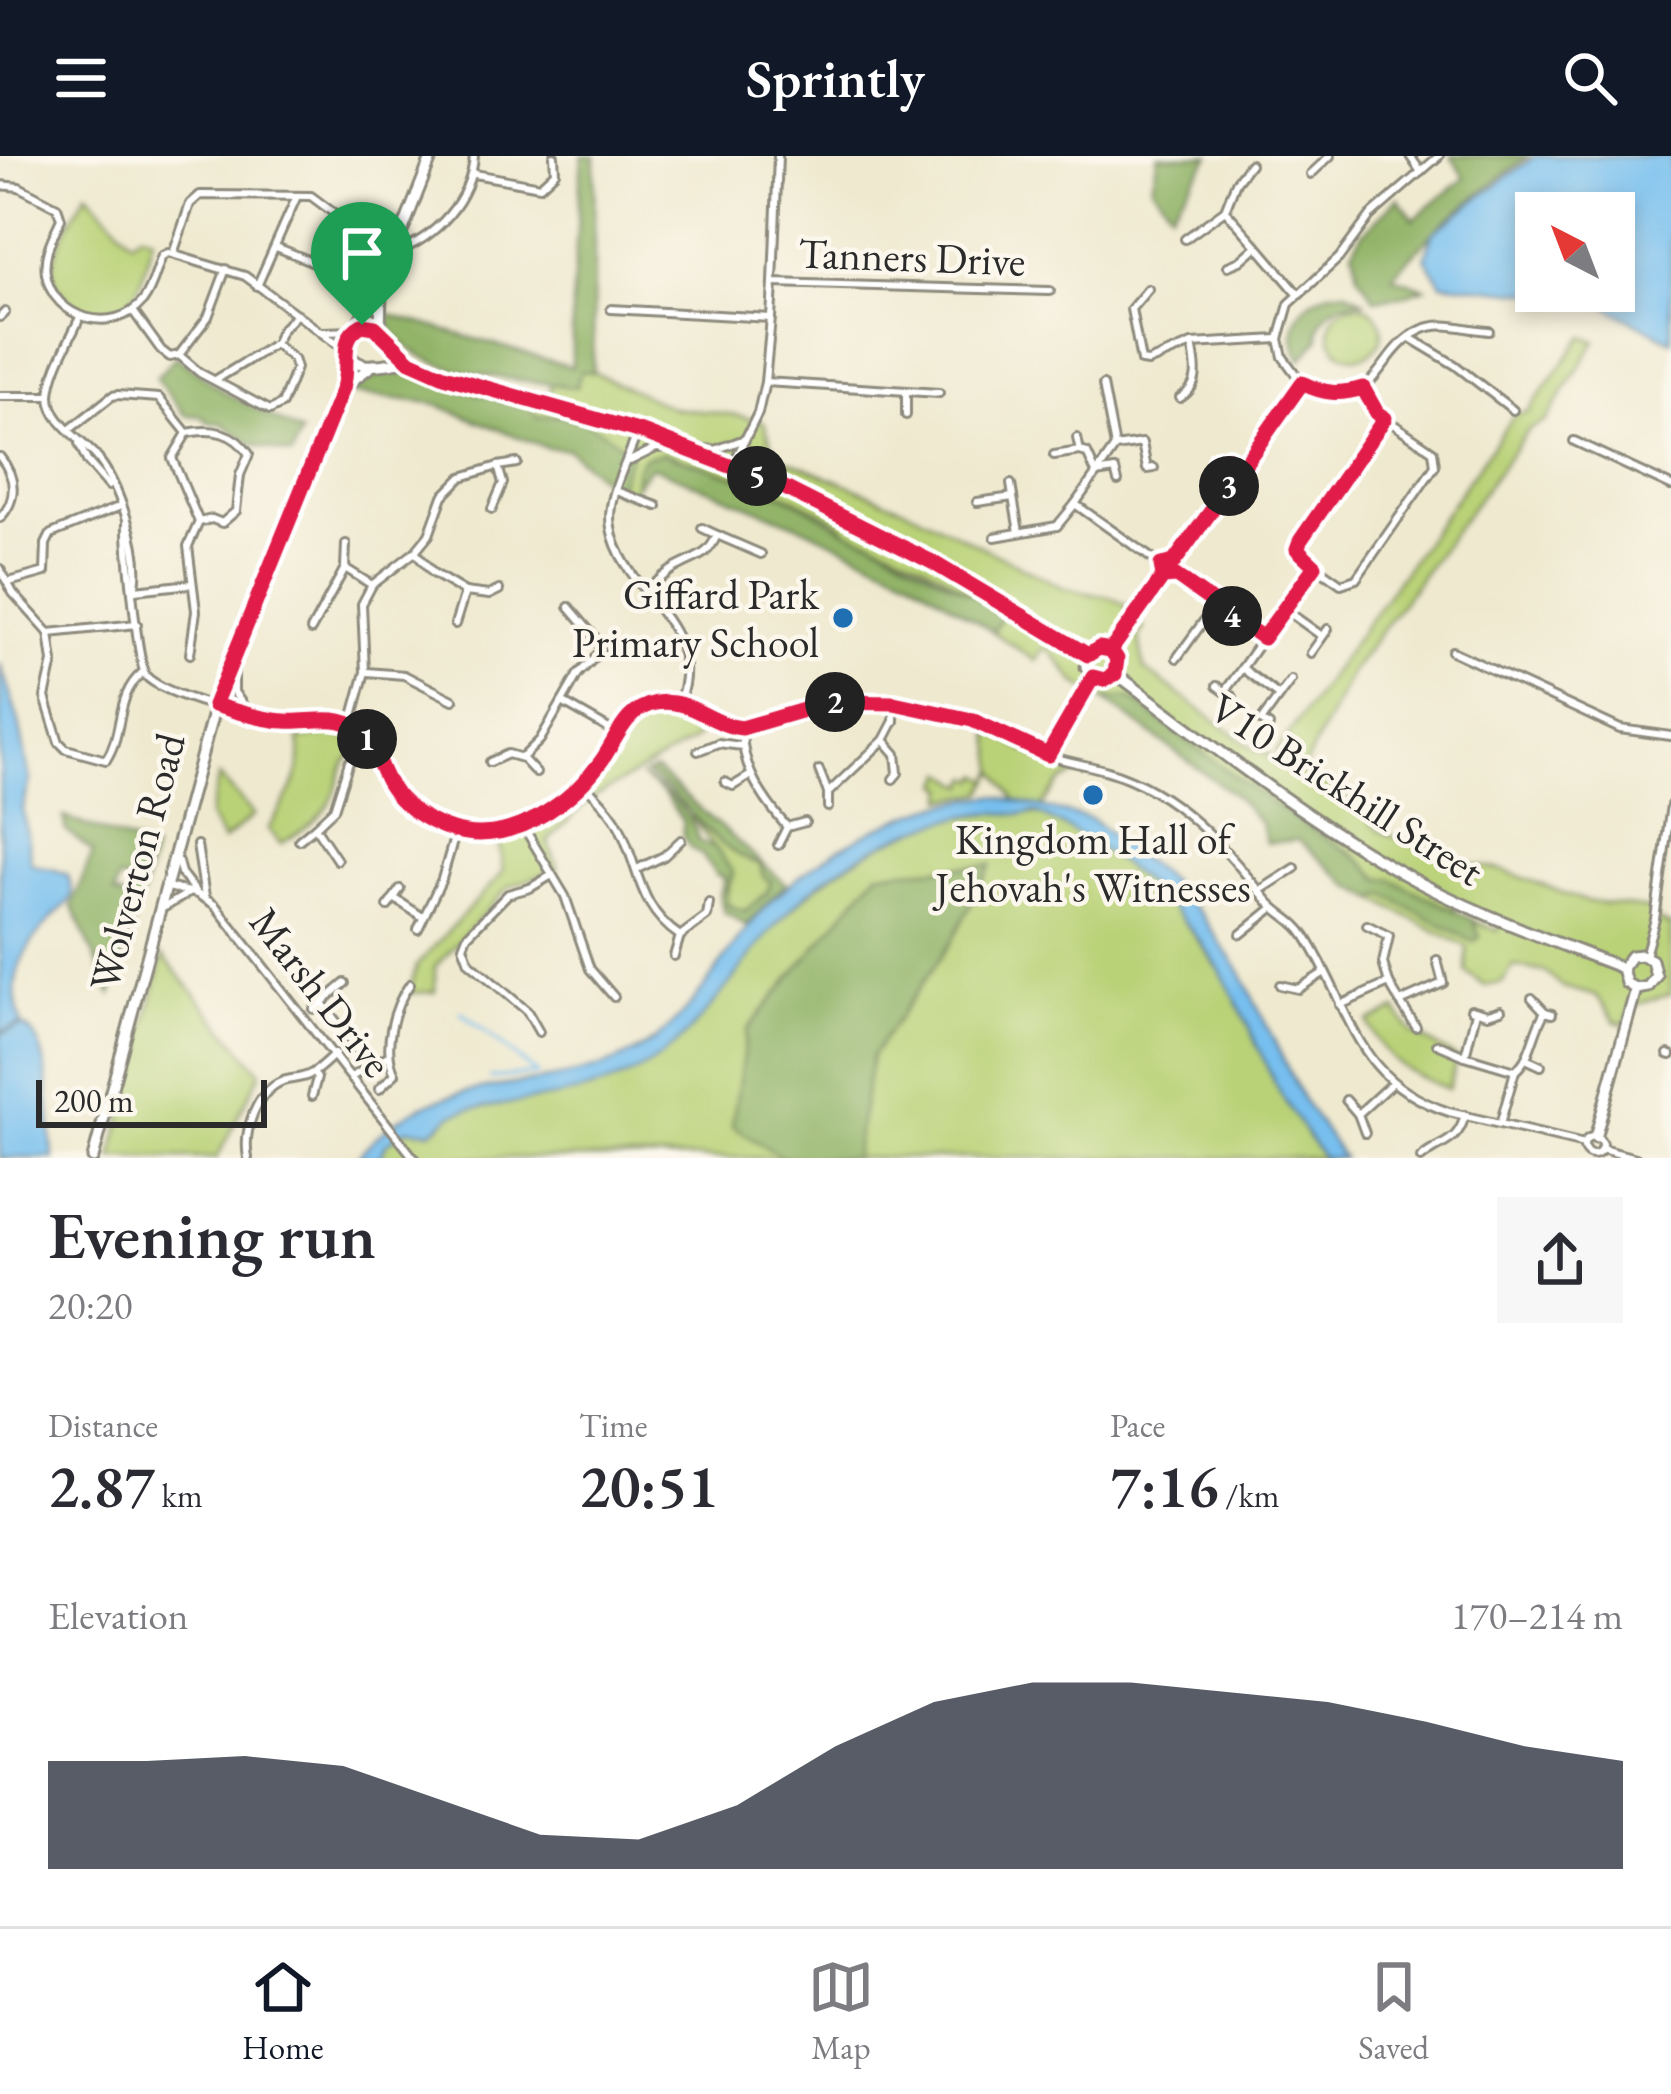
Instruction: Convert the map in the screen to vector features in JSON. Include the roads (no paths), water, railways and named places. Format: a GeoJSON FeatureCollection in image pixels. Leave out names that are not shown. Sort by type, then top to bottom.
{"type":"FeatureCollection","features":[{"type":"Feature","properties":{"kind":"street"},"geometry":{"type":"LineString","coordinates":[[347,352],[354,329],[383,280],[432,156]]}},
{"type":"Feature","properties":{"kind":"street"},"geometry":{"type":"LineString","coordinates":[[395,252],[413,244],[462,201],[474,156]]}},
{"type":"Feature","properties":{"kind":"street"},"geometry":{"type":"LineString","coordinates":[[472,173],[540,186],[555,172],[554,156]]}},
{"type":"Feature","properties":{"kind":"street","name":"Tanners Drive"},"geometry":{"type":"LineString","coordinates":[[732,466],[758,413],[765,382],[778,156]]}},
{"type":"Feature","properties":{"kind":"street"},"geometry":{"type":"LineString","coordinates":[[1311,174],[1330,156]]}},
{"type":"Feature","properties":{"kind":"street"},"geometry":{"type":"LineString","coordinates":[[1410,156],[1421,172]]}},
{"type":"Feature","properties":{"kind":"street"},"geometry":{"type":"LineString","coordinates":[[1439,156],[1370,216],[1323,275],[1298,293],[1281,322],[1283,357],[1302,383],[1342,394],[1378,377],[1419,330],[1438,325],[1489,331]]}},
{"type":"Feature","properties":{"kind":"street"},"geometry":{"type":"LineString","coordinates":[[1185,238],[1225,210],[1236,182],[1250,164]]}},
{"type":"Feature","properties":{"kind":"street"},"geometry":{"type":"LineString","coordinates":[[0,185],[19,188],[57,207],[61,219],[46,257],[46,275],[63,307],[80,317],[105,320],[133,311],[150,291],[161,256],[173,254],[227,268],[297,314],[361,366],[410,361]]}},
{"type":"Feature","properties":{"kind":"street"},"geometry":{"type":"LineString","coordinates":[[256,286],[297,196]]}},
{"type":"Feature","properties":{"kind":"street"},"geometry":{"type":"LineString","coordinates":[[173,254],[195,197],[311,196],[343,220],[345,226],[329,261],[321,265],[276,247]]}},
{"type":"Feature","properties":{"kind":"street"},"geometry":{"type":"LineString","coordinates":[[1225,210],[1298,293]]}},
{"type":"Feature","properties":{"kind":"street"},"geometry":{"type":"LineString","coordinates":[[1228,266],[1257,246]]}},
{"type":"Feature","properties":{"kind":"street"},"geometry":{"type":"LineString","coordinates":[[133,311],[160,350],[170,357],[179,355],[208,317],[227,268]]}},
{"type":"Feature","properties":{"kind":"street"},"geometry":{"type":"LineString","coordinates":[[375,364],[387,346],[382,332],[383,280]]}},
{"type":"Feature","properties":{"kind":"street","name":"Tanners Drive"},"geometry":{"type":"LineString","coordinates":[[773,284],[1050,291]]}},
{"type":"Feature","properties":{"kind":"street"},"geometry":{"type":"LineString","coordinates":[[1148,289],[1131,309],[1141,361],[1192,344],[1279,338]]}},
{"type":"Feature","properties":{"kind":"street","name":"Tanners Drive"},"geometry":{"type":"LineString","coordinates":[[610,309],[771,318]]}},
{"type":"Feature","properties":{"kind":"street"},"geometry":{"type":"LineString","coordinates":[[217,380],[275,344],[297,314]]}},
{"type":"Feature","properties":{"kind":"street"},"geometry":{"type":"LineString","coordinates":[[80,317],[50,396],[54,410],[77,441],[110,474],[127,523],[143,672],[149,680],[250,715],[285,722],[351,723],[374,747],[385,777],[402,800],[456,831],[490,833],[524,826],[582,782],[630,716],[644,706],[679,702],[727,727],[742,728],[831,702],[894,703],[972,720],[1048,755],[1110,772],[1158,793],[1216,837],[1273,908],[1295,921],[1360,1048],[1392,1082],[1428,1105],[1589,1141],[1636,1158]]}},
{"type":"Feature","properties":{"kind":"street"},"geometry":{"type":"LineString","coordinates":[[320,332],[368,325],[382,332],[410,361],[444,376],[586,413],[732,466],[932,562],[1088,655]]}},
{"type":"Feature","properties":{"kind":"street"},"geometry":{"type":"LineString","coordinates":[[1410,338],[1455,365],[1513,410]]}},
{"type":"Feature","properties":{"kind":"street"},"geometry":{"type":"LineString","coordinates":[[179,355],[200,373],[270,410],[282,404],[296,368],[293,359],[275,344]]}},
{"type":"Feature","properties":{"kind":"street"},"geometry":{"type":"LineString","coordinates":[[1180,398],[1195,383],[1192,344]]}},
{"type":"Feature","properties":{"kind":"street","name":"Wolverton Road"},"geometry":{"type":"LineString","coordinates":[[93,1158],[214,705],[343,388],[349,369],[347,352]]}},
{"type":"Feature","properties":{"kind":"street","name":"Wolverton Road"},"geometry":{"type":"LineString","coordinates":[[343,388],[375,364]]}},
{"type":"Feature","properties":{"kind":"street"},"geometry":{"type":"LineString","coordinates":[[765,382],[938,393]]}},
{"type":"Feature","properties":{"kind":"street"},"geometry":{"type":"LineString","coordinates":[[1161,565],[1174,562],[1302,383]]}},
{"type":"Feature","properties":{"kind":"street"},"geometry":{"type":"LineString","coordinates":[[1103,385],[1115,447]]}},
{"type":"Feature","properties":{"kind":"street"},"geometry":{"type":"LineString","coordinates":[[1363,388],[1377,413],[1385,418],[1433,451],[1436,466],[1356,579],[1341,584],[1297,549],[1385,418]]}},
{"type":"Feature","properties":{"kind":"street"},"geometry":{"type":"LineString","coordinates":[[906,393],[906,416]]}},
{"type":"Feature","properties":{"kind":"street"},"geometry":{"type":"LineString","coordinates":[[69,430],[118,395],[159,398],[187,433]]}},
{"type":"Feature","properties":{"kind":"street"},"geometry":{"type":"LineString","coordinates":[[0,396],[50,396]]}},
{"type":"Feature","properties":{"kind":"street"},"geometry":{"type":"LineString","coordinates":[[638,430],[609,513],[611,530],[619,554],[674,626],[682,646],[686,668],[679,702]]}},
{"type":"Feature","properties":{"kind":"street"},"geometry":{"type":"LineString","coordinates":[[190,654],[196,610],[188,547],[199,522],[172,458],[187,433],[226,434],[249,454],[240,475],[236,511],[222,523],[199,522]]}},
{"type":"Feature","properties":{"kind":"street"},"geometry":{"type":"LineString","coordinates":[[1077,438],[1080,452]]}},
{"type":"Feature","properties":{"kind":"street"},"geometry":{"type":"LineString","coordinates":[[627,463],[656,448],[715,450],[745,439]]}},
{"type":"Feature","properties":{"kind":"street"},"geometry":{"type":"LineString","coordinates":[[1574,441],[1671,486]]}},
{"type":"Feature","properties":{"kind":"street"},"geometry":{"type":"LineString","coordinates":[[995,537],[1057,526],[1115,447],[1142,443],[1147,469],[1154,468]]}},
{"type":"Feature","properties":{"kind":"street"},"geometry":{"type":"LineString","coordinates":[[1054,455],[1087,453],[1096,473]]}},
{"type":"Feature","properties":{"kind":"street"},"geometry":{"type":"LineString","coordinates":[[0,458],[9,469],[14,495],[0,518]]}},
{"type":"Feature","properties":{"kind":"street"},"geometry":{"type":"LineString","coordinates":[[1230,485],[1215,471],[1217,460],[1228,458],[1242,468]]}},
{"type":"Feature","properties":{"kind":"street"},"geometry":{"type":"LineString","coordinates":[[351,723],[365,672],[362,604],[372,585],[415,552],[429,535],[443,496],[462,477],[518,463]]}},
{"type":"Feature","properties":{"kind":"street"},"geometry":{"type":"LineString","coordinates":[[492,509],[502,483],[498,466]]}},
{"type":"Feature","properties":{"kind":"street"},"geometry":{"type":"LineString","coordinates":[[1096,473],[1115,470],[1118,481]]}},
{"type":"Feature","properties":{"kind":"street"},"geometry":{"type":"LineString","coordinates":[[1011,484],[1019,532]]}},
{"type":"Feature","properties":{"kind":"street"},"geometry":{"type":"LineString","coordinates":[[616,490],[657,506]]}},
{"type":"Feature","properties":{"kind":"street"},"geometry":{"type":"LineString","coordinates":[[977,502],[1013,496]]}},
{"type":"Feature","properties":{"kind":"street"},"geometry":{"type":"LineString","coordinates":[[1075,504],[1161,565],[1163,577],[1111,650]]}},
{"type":"Feature","properties":{"kind":"street"},"geometry":{"type":"LineString","coordinates":[[9,582],[45,572],[51,534],[121,506]]}},
{"type":"Feature","properties":{"kind":"street"},"geometry":{"type":"LineString","coordinates":[[702,528],[761,554]]}},
{"type":"Feature","properties":{"kind":"street"},"geometry":{"type":"LineString","coordinates":[[646,591],[677,566],[700,559],[717,535]]}},
{"type":"Feature","properties":{"kind":"street"},"geometry":{"type":"LineString","coordinates":[[311,630],[345,568],[346,544]]}},
{"type":"Feature","properties":{"kind":"street"},"geometry":{"type":"LineString","coordinates":[[415,552],[433,573],[465,592],[490,595],[499,590]]}},
{"type":"Feature","properties":{"kind":"street"},"geometry":{"type":"LineString","coordinates":[[1174,562],[1176,576]]}},
{"type":"Feature","properties":{"kind":"street"},"geometry":{"type":"LineString","coordinates":[[1233,697],[1221,688],[1242,668],[1315,566]]}},
{"type":"Feature","properties":{"kind":"street"},"geometry":{"type":"LineString","coordinates":[[345,568],[372,585]]}},
{"type":"Feature","properties":{"kind":"street"},"geometry":{"type":"LineString","coordinates":[[0,569],[13,592],[49,633],[53,662],[45,697],[59,742],[66,749],[106,760],[126,690],[143,672]]}},
{"type":"Feature","properties":{"kind":"street"},"geometry":{"type":"LineString","coordinates":[[1163,577],[1176,576],[1263,638]]}},
{"type":"Feature","properties":{"kind":"street"},"geometry":{"type":"LineString","coordinates":[[135,590],[191,584]]}},
{"type":"Feature","properties":{"kind":"street"},"geometry":{"type":"LineString","coordinates":[[455,624],[465,592]]}},
{"type":"Feature","properties":{"kind":"street"},"geometry":{"type":"LineString","coordinates":[[1177,658],[1216,604]]}},
{"type":"Feature","properties":{"kind":"street"},"geometry":{"type":"LineString","coordinates":[[522,758],[540,740],[578,674],[601,651],[569,607]]}},
{"type":"Feature","properties":{"kind":"street"},"geometry":{"type":"LineString","coordinates":[[1284,608],[1325,632],[1311,653]]}},
{"type":"Feature","properties":{"kind":"street"},"geometry":{"type":"LineString","coordinates":[[49,633],[137,624]]}},
{"type":"Feature","properties":{"kind":"street"},"geometry":{"type":"LineString","coordinates":[[236,644],[234,692],[250,715]]}},
{"type":"Feature","properties":{"kind":"street"},"geometry":{"type":"LineString","coordinates":[[1099,648],[1111,650],[1117,659],[1115,674],[1104,680],[1093,677],[1086,667],[1088,655],[1099,648]]}},
{"type":"Feature","properties":{"kind":"street"},"geometry":{"type":"LineString","coordinates":[[1452,651],[1619,729],[1671,736]]}},
{"type":"Feature","properties":{"kind":"street"},"geometry":{"type":"LineString","coordinates":[[1242,668],[1279,696]]}},
{"type":"Feature","properties":{"kind":"street"},"geometry":{"type":"LineString","coordinates":[[365,672],[404,675],[453,700]]}},
{"type":"Feature","properties":{"kind":"street","name":"V10 Brickhill Street"},"geometry":{"type":"LineString","coordinates":[[1115,674],[1402,873],[1500,921],[1622,968]]}},
{"type":"Feature","properties":{"kind":"street"},"geometry":{"type":"LineString","coordinates":[[1048,755],[1093,677]]}},
{"type":"Feature","properties":{"kind":"street"},"geometry":{"type":"LineString","coordinates":[[1269,726],[1262,721],[1291,680]]}},
{"type":"Feature","properties":{"kind":"street"},"geometry":{"type":"LineString","coordinates":[[562,702],[617,733]]}},
{"type":"Feature","properties":{"kind":"street"},"geometry":{"type":"LineString","coordinates":[[828,793],[884,740],[894,722],[894,703]]}},
{"type":"Feature","properties":{"kind":"street"},"geometry":{"type":"LineString","coordinates":[[742,728],[751,775],[766,804],[787,826]]}},
{"type":"Feature","properties":{"kind":"street"},"geometry":{"type":"LineString","coordinates":[[884,740],[896,754],[898,773],[893,779]]}},
{"type":"Feature","properties":{"kind":"street"},"geometry":{"type":"LineString","coordinates":[[698,751],[718,743],[742,746]]}},
{"type":"Feature","properties":{"kind":"street"},"geometry":{"type":"LineString","coordinates":[[299,840],[334,809],[349,762],[374,747]]}},
{"type":"Feature","properties":{"kind":"street"},"geometry":{"type":"LineString","coordinates":[[490,762],[508,754],[522,758],[536,773]]}},
{"type":"Feature","properties":{"kind":"street"},"geometry":{"type":"LineString","coordinates":[[819,770],[828,807]]}},
{"type":"Feature","properties":{"kind":"street"},"geometry":{"type":"LineString","coordinates":[[725,782],[733,786],[751,775]]}},
{"type":"Feature","properties":{"kind":"street"},"geometry":{"type":"LineString","coordinates":[[582,782],[619,824],[646,905],[658,921],[683,933]]}},
{"type":"Feature","properties":{"kind":"street"},"geometry":{"type":"LineString","coordinates":[[1645,956],[1655,920],[1671,805]]}},
{"type":"Feature","properties":{"kind":"street"},"geometry":{"type":"LineString","coordinates":[[787,826],[806,822]]}},
{"type":"Feature","properties":{"kind":"street"},"geometry":{"type":"LineString","coordinates":[[524,826],[565,896],[590,969],[614,997]]}},
{"type":"Feature","properties":{"kind":"street"},"geometry":{"type":"LineString","coordinates":[[778,844],[787,826]]}},
{"type":"Feature","properties":{"kind":"street"},"geometry":{"type":"LineString","coordinates":[[314,827],[338,860]]}},
{"type":"Feature","properties":{"kind":"street"},"geometry":{"type":"LineString","coordinates":[[418,929],[442,879],[456,831]]}},
{"type":"Feature","properties":{"kind":"street"},"geometry":{"type":"LineString","coordinates":[[177,839],[178,866],[201,895]]}},
{"type":"Feature","properties":{"kind":"street"},"geometry":{"type":"LineString","coordinates":[[637,869],[664,856],[681,840]]}},
{"type":"Feature","properties":{"kind":"street"},"geometry":{"type":"LineString","coordinates":[[197,845],[201,895]]}},
{"type":"Feature","properties":{"kind":"street"},"geometry":{"type":"LineString","coordinates":[[1259,890],[1295,868]]}},
{"type":"Feature","properties":{"kind":"street"},"geometry":{"type":"LineString","coordinates":[[539,1032],[527,1011],[469,962],[463,946],[466,936],[508,894],[552,875]]}},
{"type":"Feature","properties":{"kind":"street","name":"Marsh Drive"},"geometry":{"type":"LineString","coordinates":[[165,886],[201,895],[335,1054],[414,1158]]}},
{"type":"Feature","properties":{"kind":"street"},"geometry":{"type":"LineString","coordinates":[[388,906],[400,889]]}},
{"type":"Feature","properties":{"kind":"street"},"geometry":{"type":"LineString","coordinates":[[156,919],[173,899],[201,895]]}},
{"type":"Feature","properties":{"kind":"street"},"geometry":{"type":"LineString","coordinates":[[394,898],[422,916]]}},
{"type":"Feature","properties":{"kind":"street"},"geometry":{"type":"LineString","coordinates":[[674,956],[683,933],[706,916],[709,903]]}},
{"type":"Feature","properties":{"kind":"street"},"geometry":{"type":"LineString","coordinates":[[1241,934],[1273,908]]}},
{"type":"Feature","properties":{"kind":"street"},"geometry":{"type":"LineString","coordinates":[[1367,925],[1393,938],[1383,963],[1389,983],[1416,1027]]}},
{"type":"Feature","properties":{"kind":"street"},"geometry":{"type":"LineString","coordinates":[[1631,956],[1645,956],[1655,964],[1656,976],[1648,987],[1636,989],[1626,983],[1622,968],[1631,956]]}},
{"type":"Feature","properties":{"kind":"street"},"geometry":{"type":"LineString","coordinates":[[1400,1003],[1443,983],[1437,960]]}},
{"type":"Feature","properties":{"kind":"street"},"geometry":{"type":"LineString","coordinates":[[1280,985],[1298,988],[1325,972]]}},
{"type":"Feature","properties":{"kind":"street"},"geometry":{"type":"LineString","coordinates":[[1656,976],[1671,979]]}},
{"type":"Feature","properties":{"kind":"street"},"geometry":{"type":"LineString","coordinates":[[314,1009],[345,983]]}},
{"type":"Feature","properties":{"kind":"street"},"geometry":{"type":"LineString","coordinates":[[1340,1005],[1389,983]]}},
{"type":"Feature","properties":{"kind":"street"},"geometry":{"type":"LineString","coordinates":[[379,1089],[395,1074],[386,1058],[396,1012],[410,984]]}},
{"type":"Feature","properties":{"kind":"street"},"geometry":{"type":"LineString","coordinates":[[1589,1156],[1589,1141],[1636,989]]}},
{"type":"Feature","properties":{"kind":"street"},"geometry":{"type":"LineString","coordinates":[[1501,1123],[1515,1071],[1528,1060],[1535,1028],[1549,1013],[1532,998]]}},
{"type":"Feature","properties":{"kind":"street"},"geometry":{"type":"LineString","coordinates":[[323,1004],[369,1065]]}},
{"type":"Feature","properties":{"kind":"street"},"geometry":{"type":"LineString","coordinates":[[1465,1056],[1474,1011],[1501,1010]]}},
{"type":"Feature","properties":{"kind":"street"},"geometry":{"type":"LineString","coordinates":[[1437,1045],[1515,1071]]}},
{"type":"Feature","properties":{"kind":"street"},"geometry":{"type":"LineString","coordinates":[[248,1158],[245,1142],[251,1117],[269,1090],[313,1073],[335,1054]]}},
{"type":"Feature","properties":{"kind":"street"},"geometry":{"type":"LineString","coordinates":[[352,1077],[386,1058]]}},
{"type":"Feature","properties":{"kind":"street"},"geometry":{"type":"LineString","coordinates":[[1528,1060],[1541,1066]]}},
{"type":"Feature","properties":{"kind":"street"},"geometry":{"type":"LineString","coordinates":[[312,1096],[313,1073]]}},
{"type":"Feature","properties":{"kind":"street"},"geometry":{"type":"LineString","coordinates":[[1358,1114],[1392,1082]]}},
{"type":"Feature","properties":{"kind":"street"},"geometry":{"type":"LineString","coordinates":[[1346,1100],[1365,1133]]}},
{"type":"Feature","properties":{"kind":"street"},"geometry":{"type":"LineString","coordinates":[[1421,1158],[1448,1144],[1461,1131],[1465,1115]]}},
{"type":"Feature","properties":{"kind":"street"},"geometry":{"type":"LineString","coordinates":[[1589,1156],[1601,1149]]}},
{"type":"Feature","properties":{"kind":"water"},"geometry":{"type":"Polygon","coordinates":[[[1535,156],[1671,156],[1671,341],[1617,312],[1635,312],[1635,192],[1515,192],[1515,291],[1441,283],[1425,258],[1433,233],[1535,156]]]}},
{"type":"Feature","properties":{"kind":"water"},"geometry":{"type":"Polygon","coordinates":[[[0,663],[19,722],[30,780],[23,808],[31,863],[68,875],[72,894],[33,941],[20,966],[15,993],[22,1024],[0,1032],[0,663]]]}},
{"type":"Feature","properties":{"kind":"water"},"geometry":{"type":"Polygon","coordinates":[[[995,796],[1091,819],[1170,881],[1240,971],[1303,1100],[1343,1158],[1323,1158],[1305,1133],[1218,968],[1175,912],[1103,851],[1034,812],[987,813],[936,823],[840,868],[781,919],[694,1026],[633,1074],[588,1090],[469,1109],[453,1114],[432,1131],[406,1129],[386,1144],[380,1158],[357,1158],[389,1126],[424,1106],[460,1094],[574,1074],[612,1063],[649,1044],[691,1004],[773,900],[829,856],[926,809],[995,796]]]}},
{"type":"Feature","properties":{"kind":"water"},"geometry":{"type":"Polygon","coordinates":[[[22,1026],[33,1034],[45,1065],[54,1158],[0,1158],[0,1034],[22,1026]]]}},
{"type":"Feature","properties":{"kind":"waterway"},"geometry":{"type":"LineString","coordinates":[[461,1012],[537,1074],[490,1078]]}},
{"type":"Feature","properties":{"kind":"place","name":"Giffard Park Primary School"},"geometry":{"type":"Point","coordinates":[843,618]}},
{"type":"Feature","properties":{"kind":"place","name":"Kingdom Hall of Jehovah's Witnesses"},"geometry":{"type":"Point","coordinates":[1093,795]}}]}
